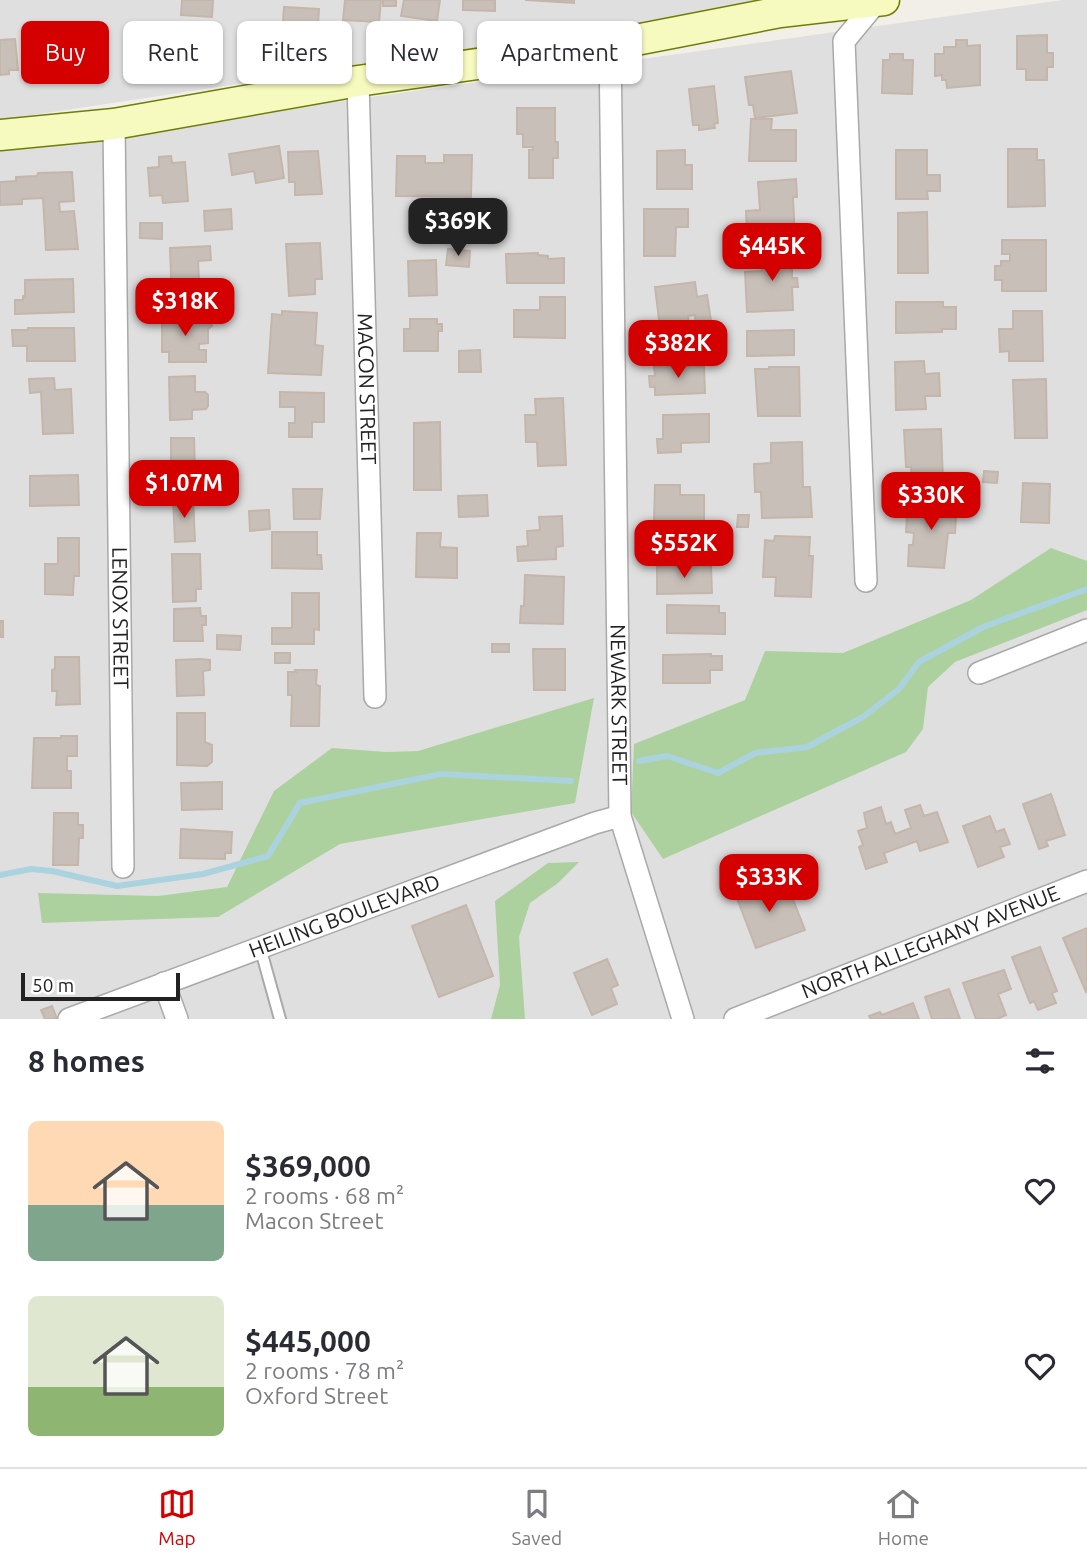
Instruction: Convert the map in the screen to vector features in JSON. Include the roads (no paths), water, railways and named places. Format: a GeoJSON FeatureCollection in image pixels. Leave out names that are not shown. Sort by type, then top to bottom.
{"type":"FeatureCollection","features":[{"type":"Feature","properties":{"kind":"main road"},"geometry":{"type":"LineString","coordinates":[[642,37],[767,6],[880,0]]}},
{"type":"Feature","properties":{"kind":"main road"},"geometry":{"type":"LineString","coordinates":[[0,135],[114,124],[358,80],[477,63]]}},
{"type":"Feature","properties":{"kind":"street"},"geometry":{"type":"LineString","coordinates":[[866,581],[844,41],[880,0]]}},
{"type":"Feature","properties":{"kind":"street","name":"MACON STREET"},"geometry":{"type":"LineString","coordinates":[[358,80],[375,698]]}},
{"type":"Feature","properties":{"kind":"street","name":"NEWARK STREET"},"geometry":{"type":"LineString","coordinates":[[611,84],[620,816],[683,1019]]}},
{"type":"Feature","properties":{"kind":"street","name":"LENOX STREET"},"geometry":{"type":"LineString","coordinates":[[114,124],[123,867]]}},
{"type":"Feature","properties":{"kind":"street"},"geometry":{"type":"LineString","coordinates":[[979,673],[1087,630]]}},
{"type":"Feature","properties":{"kind":"street","name":"HEILING BOULEVARD"},"geometry":{"type":"LineString","coordinates":[[69,1019],[620,816]]}},
{"type":"Feature","properties":{"kind":"street","name":"NORTH ALLEGHANY AVENUE"},"geometry":{"type":"LineString","coordinates":[[735,1019],[1087,881]]}},
{"type":"Feature","properties":{"kind":"street"},"geometry":{"type":"LineString","coordinates":[[164,983],[177,1019]]}},
{"type":"Feature","properties":{"kind":"lane"},"geometry":{"type":"LineString","coordinates":[[260,947],[281,1019]]}},
{"type":"Feature","properties":{"kind":"waterway"},"geometry":{"type":"LineString","coordinates":[[639,761],[667,756],[718,773],[755,753],[807,747],[863,717],[899,689],[919,662],[983,627],[1087,589]]}},
{"type":"Feature","properties":{"kind":"waterway"},"geometry":{"type":"LineString","coordinates":[[0,875],[31,869],[52,871],[117,886],[203,874],[268,856],[300,803],[441,774],[571,781]]}}]}
